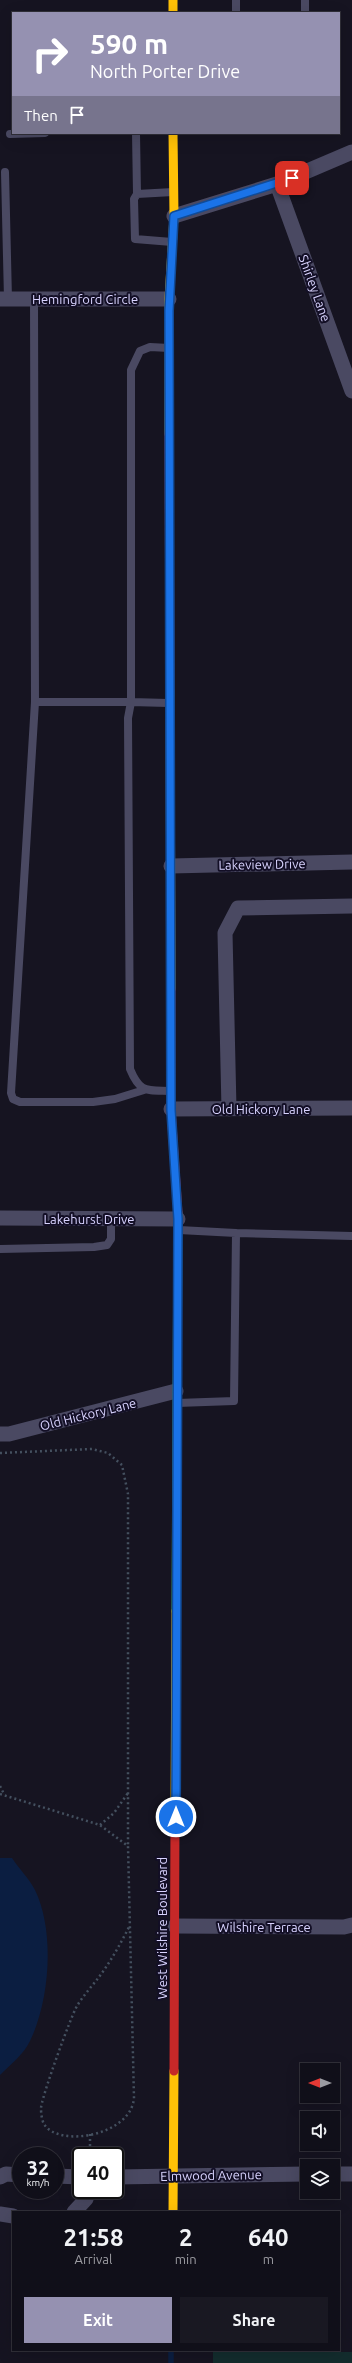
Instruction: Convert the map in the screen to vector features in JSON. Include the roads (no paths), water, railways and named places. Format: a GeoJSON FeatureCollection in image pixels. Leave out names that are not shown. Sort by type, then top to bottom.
{"type":"FeatureCollection","features":[{"type":"Feature","properties":{"kind":"street"},"geometry":{"type":"LineString","coordinates":[[173,0],[173,12]]}},
{"type":"Feature","properties":{"kind":"street","name":"West Wilshire Boulevard"},"geometry":{"type":"LineString","coordinates":[[173,134],[174,216],[169,299],[172,866],[171,1110],[178,1225],[173,2211]]}},
{"type":"Feature","properties":{"kind":"street"},"geometry":{"type":"LineString","coordinates":[[174,216],[277,184],[352,152]]}},
{"type":"Feature","properties":{"kind":"street","name":"Shirley Lane"},"geometry":{"type":"LineString","coordinates":[[277,184],[352,391]]}},
{"type":"Feature","properties":{"kind":"street","name":"Hemingford Circle"},"geometry":{"type":"LineString","coordinates":[[4,299],[169,299]]}},
{"type":"Feature","properties":{"kind":"street","name":"Lakeview Drive"},"geometry":{"type":"LineString","coordinates":[[172,866],[352,862]]}},
{"type":"Feature","properties":{"kind":"street"},"geometry":{"type":"LineString","coordinates":[[229,1109],[225,933],[238,908],[352,906]]}},
{"type":"Feature","properties":{"kind":"street","name":"Old Hickory Lane"},"geometry":{"type":"LineString","coordinates":[[171,1110],[352,1108]]}},
{"type":"Feature","properties":{"kind":"street","name":"Lakehurst Drive"},"geometry":{"type":"LineString","coordinates":[[0,1218],[110,1219],[178,1225]]}},
{"type":"Feature","properties":{"kind":"street","name":"Old Hickory Lane"},"geometry":{"type":"LineString","coordinates":[[0,1434],[10,1434],[176,1397]]}},
{"type":"Feature","properties":{"kind":"street","name":"Wilshire Terrace"},"geometry":{"type":"LineString","coordinates":[[175,1926],[344,1927],[352,1925]]}},
{"type":"Feature","properties":{"kind":"street"},"geometry":{"type":"LineString","coordinates":[[0,2177],[6,2174],[12,2174]]}},
{"type":"Feature","properties":{"kind":"street","name":"Elmwood Avenue"},"geometry":{"type":"LineString","coordinates":[[124,2177],[300,2174]]}},
{"type":"Feature","properties":{"kind":"street"},"geometry":{"type":"LineString","coordinates":[[340,2174],[352,2174]]}},
{"type":"Feature","properties":{"kind":"street"},"geometry":{"type":"LineString","coordinates":[[75,2211],[86,2199]]}},
{"type":"Feature","properties":{"kind":"street"},"geometry":{"type":"LineString","coordinates":[[0,2214],[12,2216]]}},
{"type":"Feature","properties":{"kind":"lane"},"geometry":{"type":"LineString","coordinates":[[236,0],[236,12]]}},
{"type":"Feature","properties":{"kind":"lane"},"geometry":{"type":"LineString","coordinates":[[305,0],[305,12]]}},
{"type":"Feature","properties":{"kind":"lane"},"geometry":{"type":"LineString","coordinates":[[136,134],[137,194],[134,199],[135,239],[172,242]]}},
{"type":"Feature","properties":{"kind":"lane"},"geometry":{"type":"LineString","coordinates":[[4,299],[5,172]]}},
{"type":"Feature","properties":{"kind":"lane"},"geometry":{"type":"LineString","coordinates":[[137,194],[174,192]]}},
{"type":"Feature","properties":{"kind":"lane"},"geometry":{"type":"LineString","coordinates":[[34,299],[35,702],[11,1093],[13,1099],[20,1102],[93,1102],[115,1099],[144,1090],[171,1091]]}},
{"type":"Feature","properties":{"kind":"lane"},"geometry":{"type":"LineString","coordinates":[[144,1090],[136,1083],[130,1069],[128,718],[131,702],[131,370],[140,351],[150,347],[170,348]]}},
{"type":"Feature","properties":{"kind":"lane"},"geometry":{"type":"LineString","coordinates":[[35,702],[171,703]]}},
{"type":"Feature","properties":{"kind":"lane"},"geometry":{"type":"LineString","coordinates":[[0,1249],[94,1247],[107,1245],[111,1239],[110,1219]]}},
{"type":"Feature","properties":{"kind":"lane"},"geometry":{"type":"LineString","coordinates":[[178,1225],[236,1233],[352,1236]]}},
{"type":"Feature","properties":{"kind":"lane"},"geometry":{"type":"LineString","coordinates":[[176,1397],[234,1401],[236,1233]]}},
{"type":"Feature","properties":{"kind":"water"},"geometry":{"type":"Polygon","coordinates":[[[0,1858],[12,1858],[35,1890],[45,1925],[48,1966],[42,2006],[30,2041],[21,2055],[0,2075],[0,1858]]]}},
{"type":"Feature","properties":{"kind":"waterway"},"geometry":{"type":"LineString","coordinates":[[171,2351],[171,2363]]}}]}
